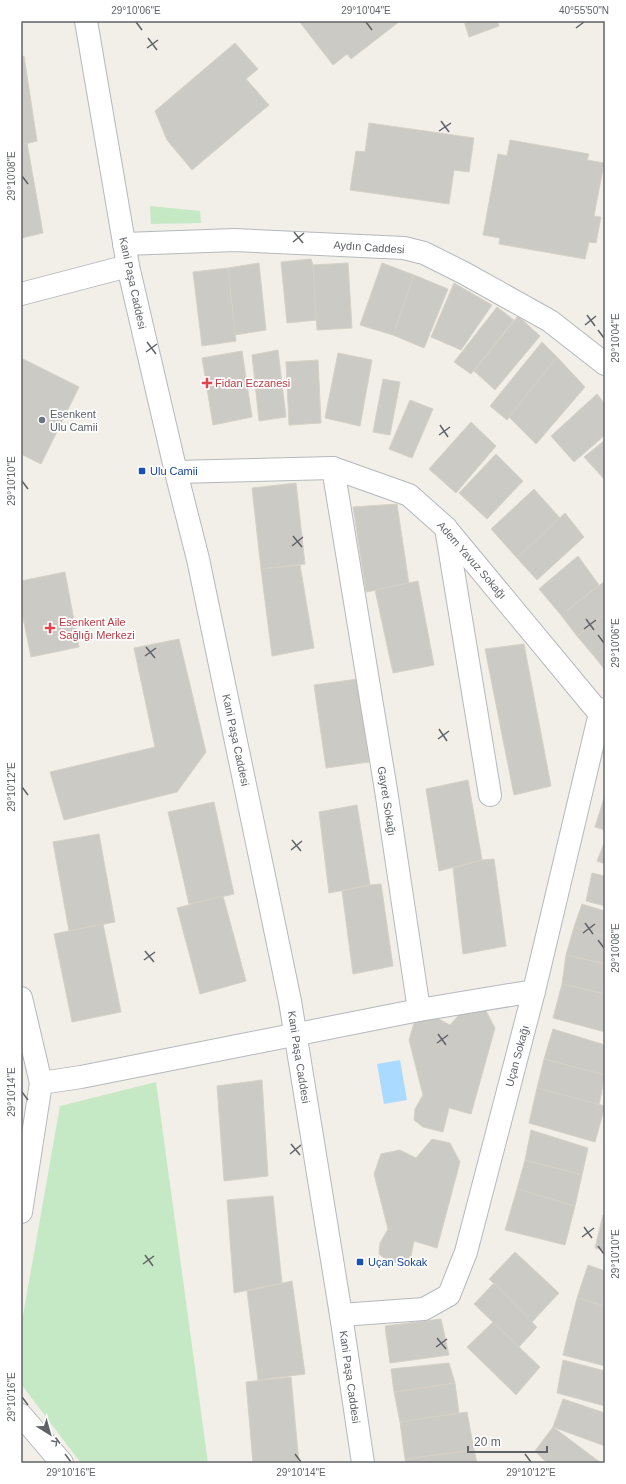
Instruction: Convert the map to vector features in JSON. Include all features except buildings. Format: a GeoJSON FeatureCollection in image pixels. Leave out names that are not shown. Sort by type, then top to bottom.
{"type":"FeatureCollection","features":[{"type":"Feature","properties":{"kind":"street","name":"Kani Paşa Caddesi"},"geometry":{"type":"LineString","coordinates":[[86,21],[128,266],[198,559],[290,1000],[341,1314],[363,1463]]}},
{"type":"Feature","properties":{"kind":"street","name":"Aydın Caddesi"},"geometry":{"type":"LineString","coordinates":[[124,244],[235,240],[404,248],[424,253],[464,273],[550,321],[605,364]]}},
{"type":"Feature","properties":{"kind":"street"},"geometry":{"type":"LineString","coordinates":[[21,294],[128,266]]}},
{"type":"Feature","properties":{"kind":"street","name":"Adem Yavuz Sokağı"},"geometry":{"type":"LineString","coordinates":[[176,472],[333,468],[409,494],[446,526],[603,714]]}},
{"type":"Feature","properties":{"kind":"street","name":"Gayret Sokağı"},"geometry":{"type":"LineString","coordinates":[[333,468],[386,790],[419,1010]]}},
{"type":"Feature","properties":{"kind":"street"},"geometry":{"type":"LineString","coordinates":[[446,526],[490,795]]}},
{"type":"Feature","properties":{"kind":"street","name":"Uçan Sokağı"},"geometry":{"type":"LineString","coordinates":[[341,1314],[424,1309],[449,1295],[466,1252],[534,991],[603,714]]}},
{"type":"Feature","properties":{"kind":"street"},"geometry":{"type":"LineString","coordinates":[[41,1083],[81,1077],[419,1010],[534,991]]}},
{"type":"Feature","properties":{"kind":"street"},"geometry":{"type":"LineString","coordinates":[[21,998],[24,1028],[41,1083],[21,1212]]}},
{"type":"Feature","properties":{"kind":"street"},"geometry":{"type":"LineString","coordinates":[[21,1415],[62,1463]]}},
{"type":"Feature","properties":{"kind":"green space"},"geometry":{"type":"Polygon","coordinates":[[[150,206],[200,211],[201,223],[151,224],[150,206]]]}},
{"type":"Feature","properties":{"kind":"green space"},"geometry":{"type":"Polygon","coordinates":[[[156,1082],[208,1463],[81,1463],[21,1384],[21,1327],[60,1106],[156,1082]]]}},
{"type":"Feature","properties":{"kind":"water"},"geometry":{"type":"Polygon","coordinates":[[[400,1060],[407,1100],[384,1104],[377,1064],[400,1060]]]}},
{"type":"Feature","properties":{"kind":"place","name":"Fidan Eczanesi"},"geometry":{"type":"Point","coordinates":[207,383]}},
{"type":"Feature","properties":{"kind":"place","name":"Esenkent Ulu Camii"},"geometry":{"type":"Point","coordinates":[42,420]}},
{"type":"Feature","properties":{"kind":"place","name":"Ulu Camii"},"geometry":{"type":"Point","coordinates":[142,471]}},
{"type":"Feature","properties":{"kind":"place","name":"Esenkent Aile Sağlığı Merkezi"},"geometry":{"type":"Point","coordinates":[50,628]}},
{"type":"Feature","properties":{"kind":"place","name":"Uçan Sokak"},"geometry":{"type":"Point","coordinates":[360,1262]}}]}
